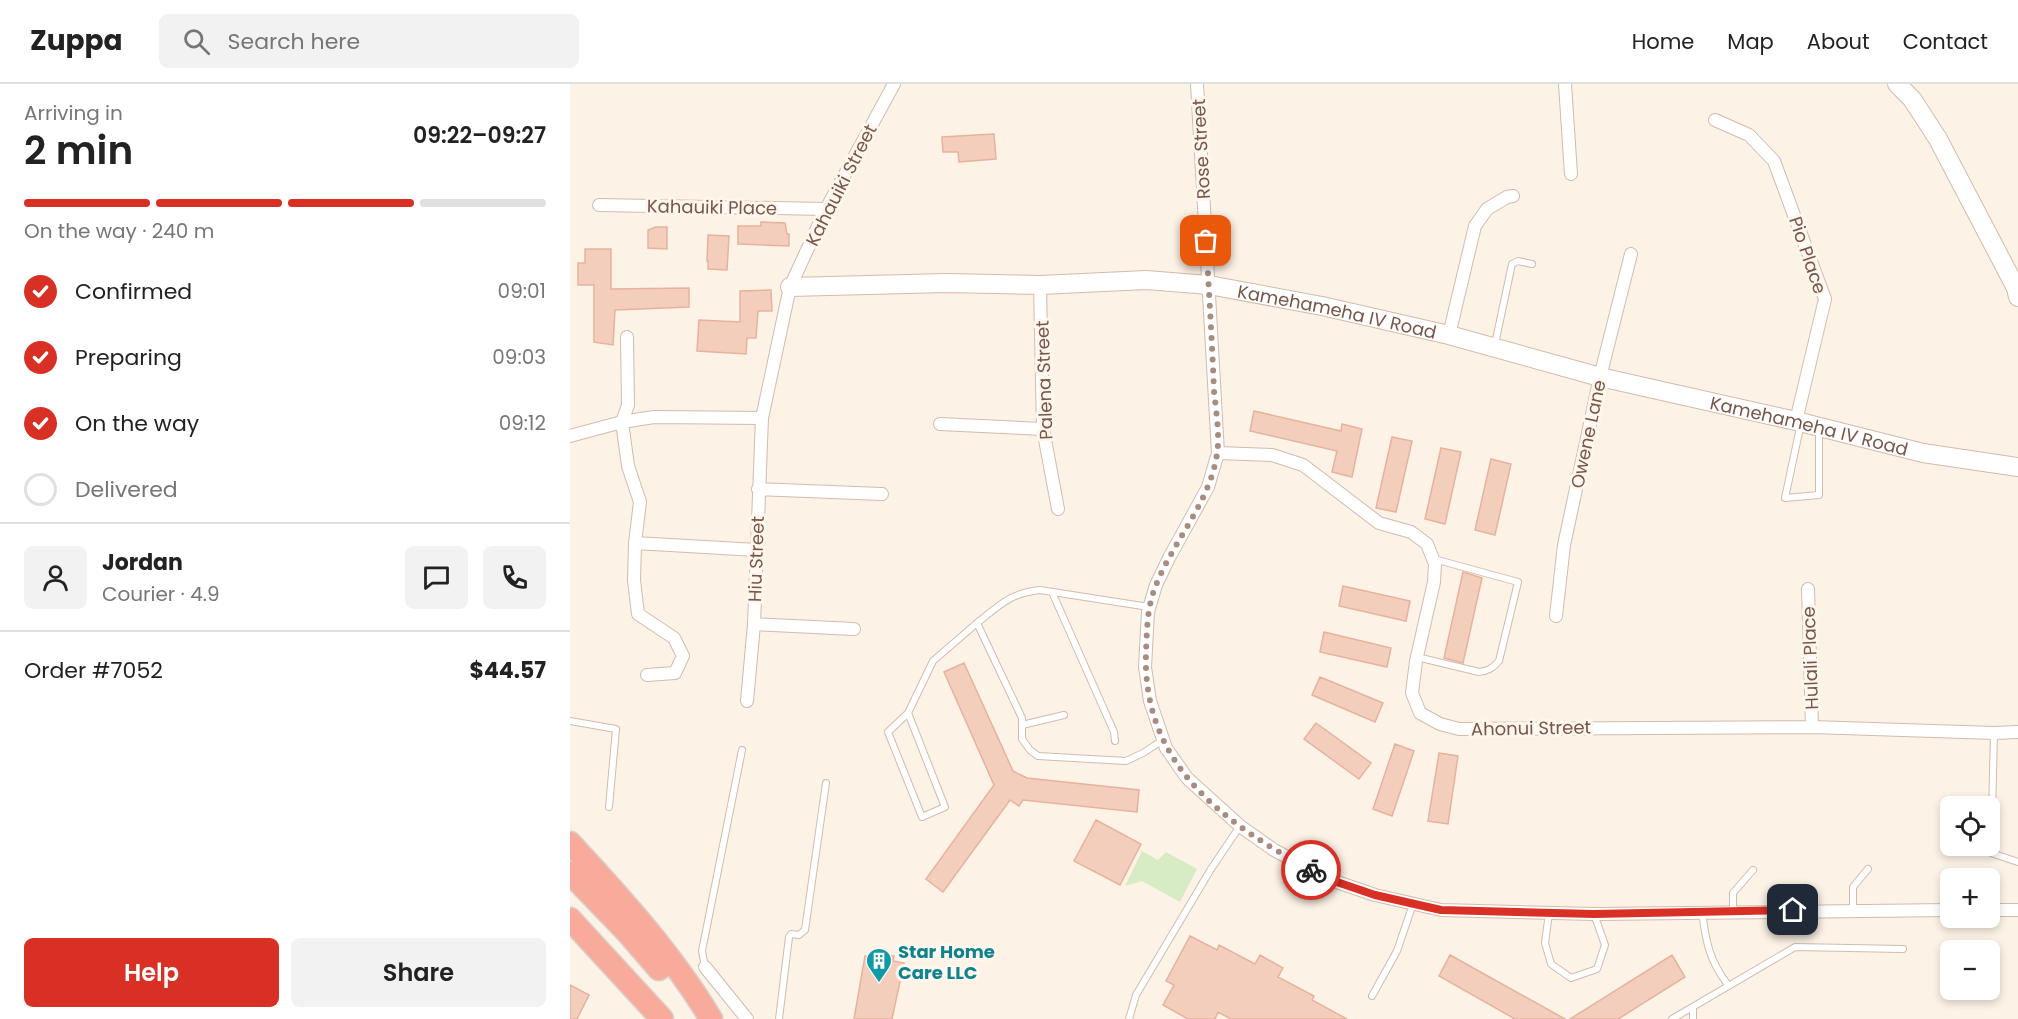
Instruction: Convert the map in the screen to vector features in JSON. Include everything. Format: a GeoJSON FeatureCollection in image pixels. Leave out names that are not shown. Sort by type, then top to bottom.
{"type":"FeatureCollection","features":[{"type":"Feature","properties":{"kind":"highway"},"geometry":{"type":"LineString","coordinates":[[570,843],[622,898],[693,989],[711,1019]]}},
{"type":"Feature","properties":{"kind":"highway"},"geometry":{"type":"LineString","coordinates":[[570,873],[627,932],[700,1019]]}},
{"type":"Feature","properties":{"kind":"highway"},"geometry":{"type":"LineString","coordinates":[[570,919],[662,1019]]}},
{"type":"Feature","properties":{"kind":"street","name":"Kahauiki Street"},"geometry":{"type":"LineString","coordinates":[[790,286],[826,209],[894,84]]}},
{"type":"Feature","properties":{"kind":"street","name":"Rose Street"},"geometry":{"type":"LineString","coordinates":[[1197,84],[1218,453],[1208,487],[1169,558],[1156,585],[1149,608],[1146,667],[1150,700],[1162,740],[1187,778],[1240,826],[1274,850],[1328,879],[1375,895],[1441,910],[1549,913]]}},
{"type":"Feature","properties":{"kind":"street"},"geometry":{"type":"LineString","coordinates":[[1565,84],[1571,174]]}},
{"type":"Feature","properties":{"kind":"street"},"geometry":{"type":"LineString","coordinates":[[1898,84],[1912,99],[1938,140],[2016,288],[2018,297]]}},
{"type":"Feature","properties":{"kind":"street","name":"Pio Place"},"geometry":{"type":"LineString","coordinates":[[1715,120],[1749,135],[1774,161],[1825,298],[1798,422]]}},
{"type":"Feature","properties":{"kind":"street"},"geometry":{"type":"LineString","coordinates":[[1449,336],[1475,226],[1487,209],[1513,196]]}},
{"type":"Feature","properties":{"kind":"street","name":"Kahauiki Place"},"geometry":{"type":"LineString","coordinates":[[599,205],[826,209]]}},
{"type":"Feature","properties":{"kind":"street","name":"Owene Lane"},"geometry":{"type":"LineString","coordinates":[[1556,616],[1564,545],[1600,377],[1631,254]]}},
{"type":"Feature","properties":{"kind":"street","name":"Kamehameha IV Road"},"geometry":{"type":"LineString","coordinates":[[790,286],[946,283],[1040,285],[1146,280],[1209,285],[1322,306],[1449,336],[1600,377],[1923,453],[2018,467]]}},
{"type":"Feature","properties":{"kind":"street","name":"Palena Street"},"geometry":{"type":"LineString","coordinates":[[1040,285],[1043,429],[1058,509]]}},
{"type":"Feature","properties":{"kind":"street"},"geometry":{"type":"LineString","coordinates":[[570,436],[622,422],[654,417],[762,418],[790,286]]}},
{"type":"Feature","properties":{"kind":"street"},"geometry":{"type":"LineString","coordinates":[[627,337],[628,405],[622,422],[627,466],[640,502],[635,543],[634,580],[638,614],[674,638],[683,656],[675,673],[647,675]]}},
{"type":"Feature","properties":{"kind":"street","name":"Hiu Street"},"geometry":{"type":"LineString","coordinates":[[747,701],[754,624],[762,418]]}},
{"type":"Feature","properties":{"kind":"street"},"geometry":{"type":"LineString","coordinates":[[940,424],[1043,429]]}},
{"type":"Feature","properties":{"kind":"street"},"geometry":{"type":"LineString","coordinates":[[1218,453],[1272,454],[1303,465],[1378,523],[1411,532],[1427,544],[1433,559]]}},
{"type":"Feature","properties":{"kind":"street"},"geometry":{"type":"LineString","coordinates":[[758,489],[882,494]]}},
{"type":"Feature","properties":{"kind":"street"},"geometry":{"type":"LineString","coordinates":[[635,543],[757,550]]}},
{"type":"Feature","properties":{"kind":"street","name":"Ahonui Street"},"geometry":{"type":"LineString","coordinates":[[1433,559],[1434,582],[1417,657],[1412,693],[1420,712],[1440,724],[1459,729],[1812,727],[2018,732]]}},
{"type":"Feature","properties":{"kind":"street","name":"Hulali Place"},"geometry":{"type":"LineString","coordinates":[[1808,589],[1812,727]]}},
{"type":"Feature","properties":{"kind":"street"},"geometry":{"type":"LineString","coordinates":[[754,624],[854,628]]}},
{"type":"Feature","properties":{"kind":"street"},"geometry":{"type":"LineString","coordinates":[[1549,913],[1940,910]]}},
{"type":"Feature","properties":{"kind":"street"},"geometry":{"type":"LineString","coordinates":[[2000,910],[2018,910]]}},
{"type":"Feature","properties":{"kind":"street"},"geometry":{"type":"LineString","coordinates":[[705,967],[747,1019]]}},
{"type":"Feature","properties":{"kind":"lane"},"geometry":{"type":"LineString","coordinates":[[1494,348],[1512,264],[1518,261],[1532,264]]}},
{"type":"Feature","properties":{"kind":"lane"},"geometry":{"type":"LineString","coordinates":[[1798,422],[1785,498],[1819,495],[1820,427]]}},
{"type":"Feature","properties":{"kind":"lane"},"geometry":{"type":"LineString","coordinates":[[1417,657],[1479,672],[1493,667],[1499,661],[1518,582],[1433,559]]}},
{"type":"Feature","properties":{"kind":"lane"},"geometry":{"type":"LineString","coordinates":[[908,713],[945,807],[922,817],[888,732],[908,713],[933,661],[1014,595],[1040,590],[1149,608]]}},
{"type":"Feature","properties":{"kind":"lane"},"geometry":{"type":"LineString","coordinates":[[1052,592],[1110,721],[1115,741]]}},
{"type":"Feature","properties":{"kind":"lane"},"geometry":{"type":"LineString","coordinates":[[977,623],[1022,718],[1022,739],[1038,756],[1126,761],[1162,740]]}},
{"type":"Feature","properties":{"kind":"lane"},"geometry":{"type":"LineString","coordinates":[[1023,725],[1064,715]]}},
{"type":"Feature","properties":{"kind":"lane"},"geometry":{"type":"LineString","coordinates":[[570,721],[616,729],[609,807]]}},
{"type":"Feature","properties":{"kind":"lane"},"geometry":{"type":"LineString","coordinates":[[1994,733],[1991,853],[2018,862]]}},
{"type":"Feature","properties":{"kind":"lane"},"geometry":{"type":"LineString","coordinates":[[705,967],[702,951],[742,750]]}},
{"type":"Feature","properties":{"kind":"lane"},"geometry":{"type":"LineString","coordinates":[[779,1019],[789,937],[791,934],[799,935],[804,930],[826,783]]}},
{"type":"Feature","properties":{"kind":"lane"},"geometry":{"type":"LineString","coordinates":[[1129,1019],[1136,995],[1211,869],[1240,826]]}},
{"type":"Feature","properties":{"kind":"lane"},"geometry":{"type":"LineString","coordinates":[[1853,910],[1853,886],[1868,869]]}},
{"type":"Feature","properties":{"kind":"lane"},"geometry":{"type":"LineString","coordinates":[[1733,911],[1733,893],[1753,870]]}},
{"type":"Feature","properties":{"kind":"lane"},"geometry":{"type":"LineString","coordinates":[[1372,996],[1397,951],[1413,904]]}},
{"type":"Feature","properties":{"kind":"lane"},"geometry":{"type":"LineString","coordinates":[[1702,912],[1707,947],[1719,973],[1728,985]]}},
{"type":"Feature","properties":{"kind":"lane"},"geometry":{"type":"LineString","coordinates":[[1549,913],[1545,943],[1551,964],[1571,978],[1597,969],[1605,945],[1594,914]]}},
{"type":"Feature","properties":{"kind":"lane"},"geometry":{"type":"LineString","coordinates":[[1672,1019],[1795,947],[1903,949]]}},
{"type":"Feature","properties":{"kind":"lane"},"geometry":{"type":"LineString","coordinates":[[1693,1007],[1693,1019]]}},
{"type":"Feature","properties":{"kind":"green space"},"geometry":{"type":"Polygon","coordinates":[[[1142,851],[1158,860],[1166,852],[1197,869],[1180,902],[1142,881],[1125,886],[1142,851]]]}},
{"type":"Feature","properties":{"kind":"building"},"geometry":{"type":"Polygon","coordinates":[[[994,134],[996,159],[959,162],[958,152],[943,152],[942,137],[994,134]]]}},
{"type":"Feature","properties":{"kind":"building"},"geometry":{"type":"Polygon","coordinates":[[[761,222],[785,223],[787,234],[789,234],[789,246],[738,244],[738,226],[761,226],[761,222]]]}},
{"type":"Feature","properties":{"kind":"building"},"geometry":{"type":"Polygon","coordinates":[[[667,227],[667,249],[648,248],[648,230],[667,227]]]}},
{"type":"Feature","properties":{"kind":"building"},"geometry":{"type":"Polygon","coordinates":[[[708,235],[729,236],[727,270],[708,269],[708,235]]]}},
{"type":"Feature","properties":{"kind":"building"},"geometry":{"type":"Polygon","coordinates":[[[585,249],[611,249],[611,289],[689,288],[689,307],[615,310],[613,345],[594,342],[594,285],[578,285],[578,263],[585,263],[585,249]]]}},
{"type":"Feature","properties":{"kind":"building"},"geometry":{"type":"Polygon","coordinates":[[[771,290],[772,311],[758,311],[756,338],[747,338],[746,354],[697,351],[699,320],[740,322],[740,291],[771,290]]]}},
{"type":"Feature","properties":{"kind":"building"},"geometry":{"type":"Polygon","coordinates":[[[1254,411],[1341,431],[1342,424],[1362,429],[1352,477],[1332,472],[1337,451],[1250,431],[1254,411]]]}},
{"type":"Feature","properties":{"kind":"building"},"geometry":{"type":"Polygon","coordinates":[[[1392,437],[1412,441],[1396,512],[1376,508],[1392,437]]]}},
{"type":"Feature","properties":{"kind":"building"},"geometry":{"type":"Polygon","coordinates":[[[1441,448],[1461,452],[1445,524],[1425,519],[1441,448]]]}},
{"type":"Feature","properties":{"kind":"building"},"geometry":{"type":"Polygon","coordinates":[[[1491,459],[1511,464],[1495,535],[1475,530],[1491,459]]]}},
{"type":"Feature","properties":{"kind":"building"},"geometry":{"type":"Polygon","coordinates":[[[1463,572],[1482,578],[1463,663],[1444,658],[1463,572]]]}},
{"type":"Feature","properties":{"kind":"building"},"geometry":{"type":"Polygon","coordinates":[[[1343,586],[1410,601],[1406,621],[1339,606],[1343,586]]]}},
{"type":"Feature","properties":{"kind":"building"},"geometry":{"type":"Polygon","coordinates":[[[1324,632],[1391,648],[1387,667],[1320,652],[1324,632]]]}},
{"type":"Feature","properties":{"kind":"building"},"geometry":{"type":"Polygon","coordinates":[[[964,663],[1013,771],[1027,778],[1139,790],[1137,812],[1023,800],[1019,806],[1010,800],[943,892],[926,879],[994,785],[944,672],[964,663]]]}},
{"type":"Feature","properties":{"kind":"building"},"geometry":{"type":"Polygon","coordinates":[[[1320,677],[1383,703],[1375,722],[1312,695],[1320,677]]]}},
{"type":"Feature","properties":{"kind":"building"},"geometry":{"type":"Polygon","coordinates":[[[1316,723],[1371,763],[1359,779],[1304,739],[1316,723]]]}},
{"type":"Feature","properties":{"kind":"building"},"geometry":{"type":"Polygon","coordinates":[[[1395,744],[1414,751],[1392,816],[1373,809],[1395,744]]]}},
{"type":"Feature","properties":{"kind":"building"},"geometry":{"type":"Polygon","coordinates":[[[1439,753],[1458,756],[1448,824],[1428,821],[1439,753]]]}},
{"type":"Feature","properties":{"kind":"building"},"geometry":{"type":"Polygon","coordinates":[[[1096,820],[1141,844],[1120,885],[1074,861],[1096,820]]]}},
{"type":"Feature","properties":{"kind":"building"},"geometry":{"type":"Polygon","coordinates":[[[1190,936],[1217,950],[1219,945],[1255,964],[1260,955],[1283,968],[1278,977],[1314,996],[1312,1000],[1347,1019],[1231,1019],[1218,1012],[1215,1019],[1188,1019],[1163,1005],[1174,985],[1166,981],[1190,936]]]}},
{"type":"Feature","properties":{"kind":"building","name":"Star Home Care LLC"},"geometry":{"type":"Polygon","coordinates":[[[883,954],[894,956],[893,961],[904,963],[892,1019],[854,1019],[865,956],[882,959],[883,954]]]}},
{"type":"Feature","properties":{"kind":"building"},"geometry":{"type":"Polygon","coordinates":[[[1450,955],[1565,1019],[1515,1019],[1439,976],[1450,955]]]}},
{"type":"Feature","properties":{"kind":"building"},"geometry":{"type":"Polygon","coordinates":[[[1672,955],[1685,977],[1618,1019],[1570,1019],[1672,955]]]}},
{"type":"Feature","properties":{"kind":"building"},"geometry":{"type":"Polygon","coordinates":[[[570,985],[589,995],[577,1019],[570,1019],[570,985]]]}},
{"type":"Feature","properties":{"kind":"way so far"},"geometry":{"type":"LineString","coordinates":[[1206,241],[1218,453],[1208,487],[1156,585],[1148,612],[1146,667],[1150,700],[1166,748],[1187,778],[1213,804],[1240,826],[1274,850],[1311,870]]}},
{"type":"Feature","properties":{"kind":"place","name":"Star Home Care LLC"},"geometry":{"type":"Point","coordinates":[879,984]}},
{"type":"Feature","properties":{"kind":"route"},"geometry":{"type":"LineString","coordinates":[[1311,870],[1328,879],[1375,895],[1441,910],[1594,914],[1793,910]]}}]}
